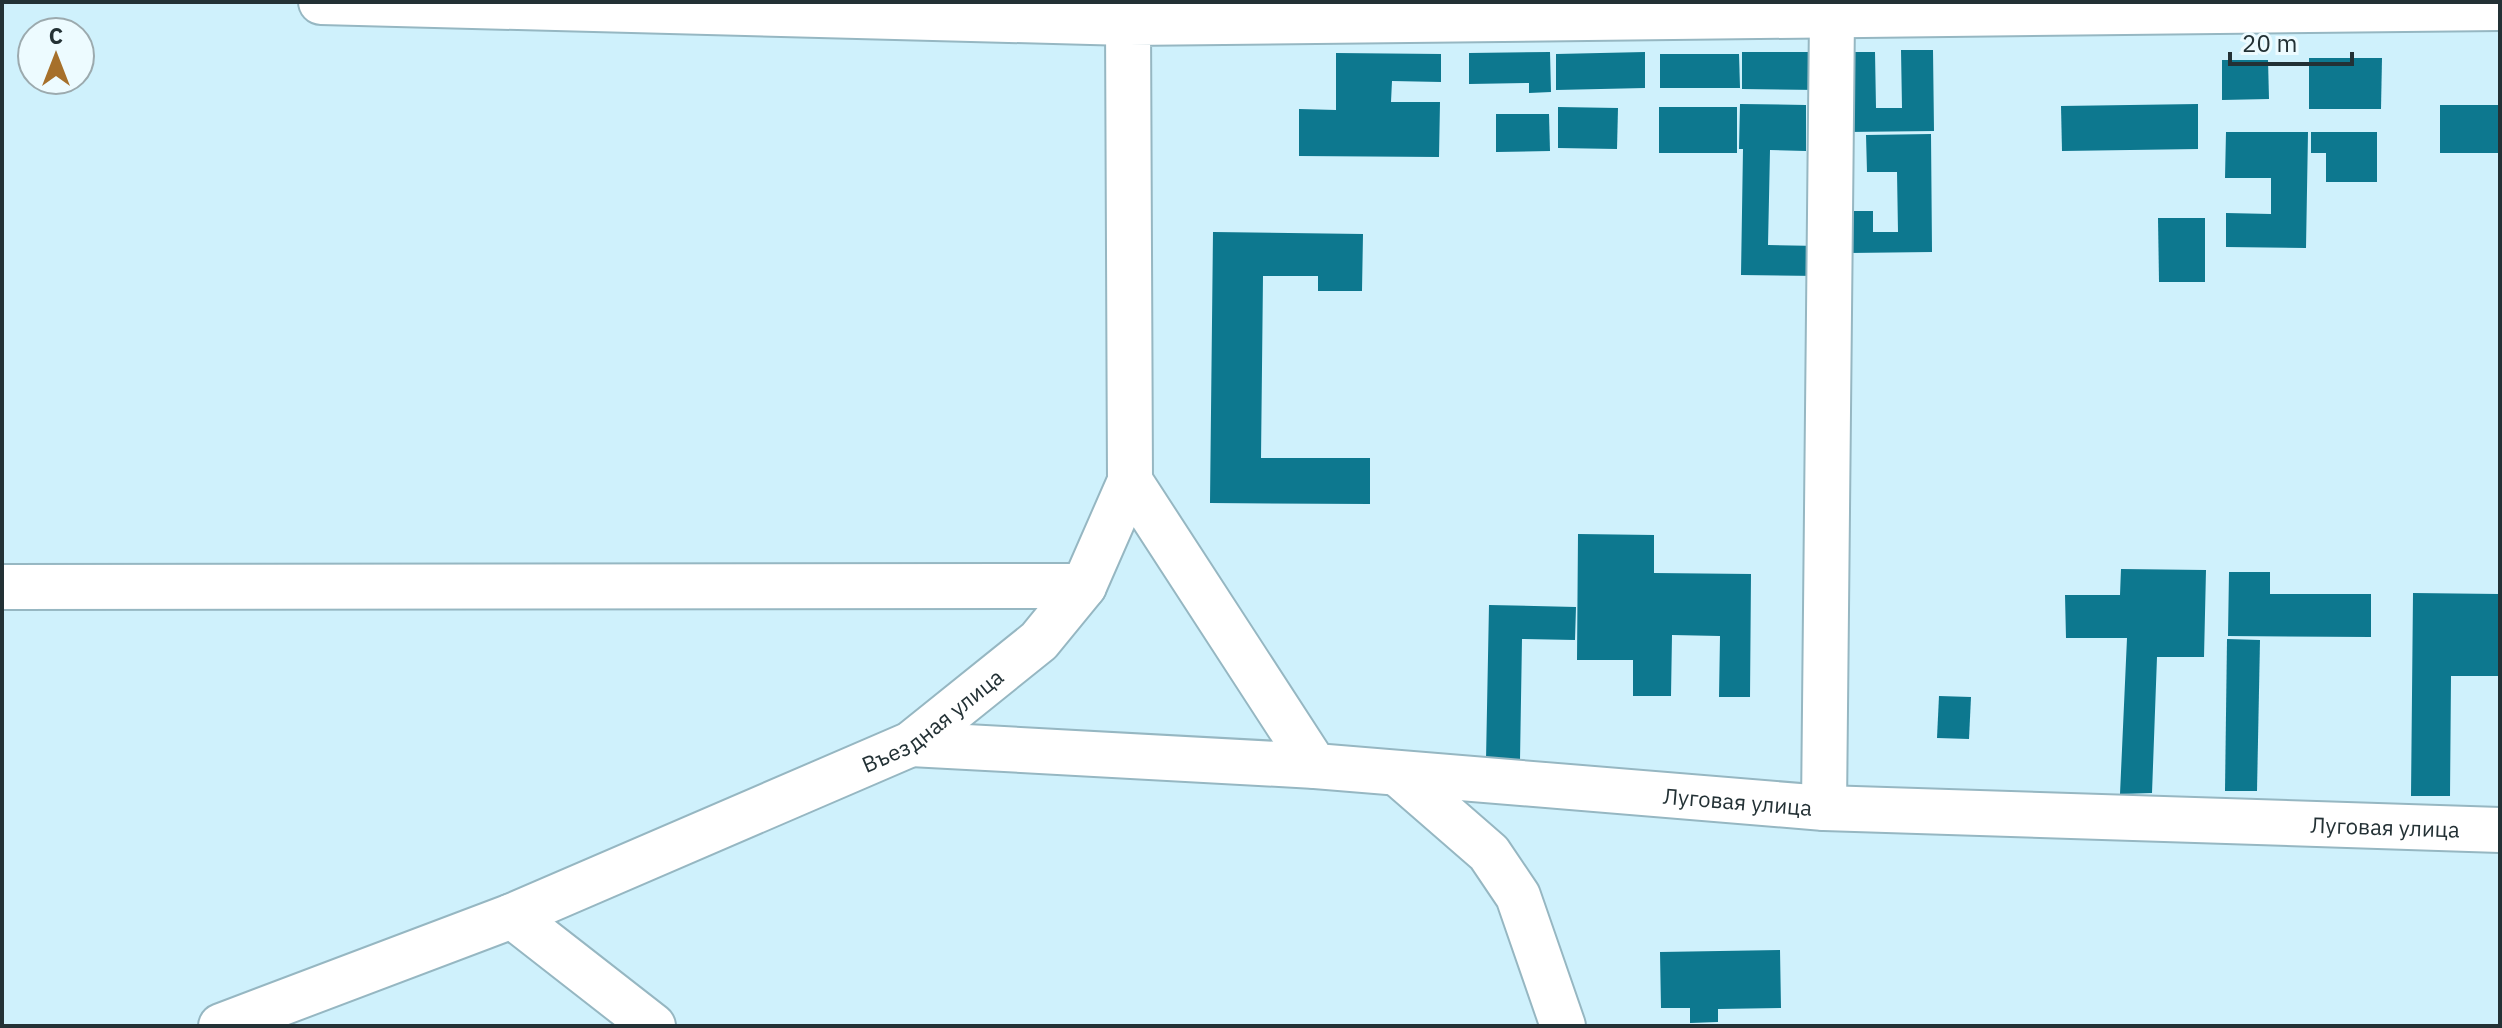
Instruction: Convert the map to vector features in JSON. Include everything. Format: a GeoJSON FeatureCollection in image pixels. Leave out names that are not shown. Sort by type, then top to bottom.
{"type":"FeatureCollection","features":[{"type":"Feature","properties":{"kind":"street"},"geometry":{"type":"LineString","coordinates":[[321,2],[1128,13],[1832,16],[2500,8]]}},
{"type":"Feature","properties":{"kind":"street","name":"Въездная улица"},"geometry":{"type":"LineString","coordinates":[[221,1026],[512,916],[911,744],[1039,641],[1084,586],[1130,481],[1128,13]]}},
{"type":"Feature","properties":{"kind":"street"},"geometry":{"type":"LineString","coordinates":[[1824,808],[1832,16]]}},
{"type":"Feature","properties":{"kind":"street"},"geometry":{"type":"LineString","coordinates":[[1130,481],[1315,766]]}},
{"type":"Feature","properties":{"kind":"street"},"geometry":{"type":"LineString","coordinates":[[2,587],[1084,586]]}},
{"type":"Feature","properties":{"kind":"street","name":"Луговая улица"},"geometry":{"type":"LineString","coordinates":[[911,744],[1315,766],[1824,808],[2500,830]]}},
{"type":"Feature","properties":{"kind":"street"},"geometry":{"type":"LineString","coordinates":[[1397,773],[1489,853],[1518,896],[1563,1026]]}},
{"type":"Feature","properties":{"kind":"street"},"geometry":{"type":"LineString","coordinates":[[512,916],[653,1026]]}},
{"type":"Feature","properties":{"kind":"building"},"geometry":{"type":"Polygon","coordinates":[[[1901,50],[1933,50],[1934,131],[1847,132],[1846,52],[1875,52],[1876,108],[1902,108],[1901,50]]]}},
{"type":"Feature","properties":{"kind":"building"},"geometry":{"type":"Polygon","coordinates":[[[1550,52],[1551,92],[1529,93],[1529,83],[1469,84],[1469,53],[1550,52]]]}},
{"type":"Feature","properties":{"kind":"building"},"geometry":{"type":"Polygon","coordinates":[[[1645,52],[1645,88],[1556,90],[1556,54],[1645,52]]]}},
{"type":"Feature","properties":{"kind":"building"},"geometry":{"type":"Polygon","coordinates":[[[1742,52],[1819,52],[1819,90],[1742,89],[1742,52]]]}},
{"type":"Feature","properties":{"kind":"building"},"geometry":{"type":"Polygon","coordinates":[[[1336,53],[1441,54],[1441,82],[1392,81],[1391,102],[1440,102],[1439,157],[1299,156],[1299,109],[1336,110],[1336,53]]]}},
{"type":"Feature","properties":{"kind":"building"},"geometry":{"type":"Polygon","coordinates":[[[1660,54],[1739,54],[1740,88],[1660,88],[1660,54]]]}},
{"type":"Feature","properties":{"kind":"building"},"geometry":{"type":"Polygon","coordinates":[[[2309,58],[2382,58],[2381,109],[2309,109],[2309,58]]]}},
{"type":"Feature","properties":{"kind":"building"},"geometry":{"type":"Polygon","coordinates":[[[2222,60],[2268,60],[2269,99],[2222,100],[2222,60]]]}},
{"type":"Feature","properties":{"kind":"building"},"geometry":{"type":"Polygon","coordinates":[[[1740,104],[1806,105],[1806,151],[1770,150],[1768,245],[1819,246],[1818,276],[1741,275],[1743,149],[1739,149],[1740,104]]]}},
{"type":"Feature","properties":{"kind":"building"},"geometry":{"type":"Polygon","coordinates":[[[2198,104],[2198,149],[2062,151],[2061,106],[2198,104]]]}},
{"type":"Feature","properties":{"kind":"building"},"geometry":{"type":"Polygon","coordinates":[[[2440,105],[2500,105],[2500,153],[2440,153],[2440,105]]]}},
{"type":"Feature","properties":{"kind":"building"},"geometry":{"type":"Polygon","coordinates":[[[1558,107],[1618,108],[1617,149],[1558,148],[1558,107]]]}},
{"type":"Feature","properties":{"kind":"building"},"geometry":{"type":"Polygon","coordinates":[[[1659,107],[1737,107],[1737,153],[1659,153],[1659,107]]]}},
{"type":"Feature","properties":{"kind":"building"},"geometry":{"type":"Polygon","coordinates":[[[1496,114],[1549,114],[1550,151],[1496,152],[1496,114]]]}},
{"type":"Feature","properties":{"kind":"building"},"geometry":{"type":"Polygon","coordinates":[[[2226,132],[2308,132],[2306,248],[2226,247],[2226,213],[2271,214],[2271,178],[2225,178],[2226,132]]]}},
{"type":"Feature","properties":{"kind":"building"},"geometry":{"type":"Polygon","coordinates":[[[2311,132],[2377,132],[2377,182],[2326,182],[2326,153],[2311,153],[2311,132]]]}},
{"type":"Feature","properties":{"kind":"building"},"geometry":{"type":"Polygon","coordinates":[[[1931,134],[1932,252],[1849,253],[1849,211],[1873,211],[1873,232],[1898,232],[1897,172],[1867,172],[1866,135],[1931,134]]]}},
{"type":"Feature","properties":{"kind":"building"},"geometry":{"type":"Polygon","coordinates":[[[2158,218],[2205,218],[2205,282],[2159,282],[2158,218]]]}},
{"type":"Feature","properties":{"kind":"building"},"geometry":{"type":"Polygon","coordinates":[[[1213,232],[1363,234],[1362,291],[1318,291],[1318,276],[1263,276],[1261,458],[1370,458],[1370,504],[1210,503],[1213,232]]]}},
{"type":"Feature","properties":{"kind":"building"},"geometry":{"type":"Polygon","coordinates":[[[1578,534],[1654,535],[1654,573],[1751,574],[1750,697],[1719,697],[1720,636],[1672,635],[1671,696],[1633,696],[1633,660],[1577,660],[1578,534]]]}},
{"type":"Feature","properties":{"kind":"building"},"geometry":{"type":"Polygon","coordinates":[[[2121,569],[2206,570],[2204,657],[2157,657],[2152,793],[2120,794],[2127,638],[2066,638],[2065,595],[2120,595],[2121,569]]]}},
{"type":"Feature","properties":{"kind":"building"},"geometry":{"type":"Polygon","coordinates":[[[2229,572],[2270,572],[2270,594],[2371,594],[2371,637],[2228,636],[2229,572]]]}},
{"type":"Feature","properties":{"kind":"building"},"geometry":{"type":"Polygon","coordinates":[[[2413,593],[2499,594],[2498,676],[2451,676],[2450,796],[2411,796],[2413,593]]]}},
{"type":"Feature","properties":{"kind":"building"},"geometry":{"type":"Polygon","coordinates":[[[1489,605],[1576,607],[1575,640],[1522,639],[1520,760],[1486,760],[1489,605]]]}},
{"type":"Feature","properties":{"kind":"building"},"geometry":{"type":"Polygon","coordinates":[[[2227,639],[2260,640],[2257,791],[2225,791],[2227,639]]]}},
{"type":"Feature","properties":{"kind":"building"},"geometry":{"type":"Polygon","coordinates":[[[1939,696],[1971,697],[1969,739],[1937,738],[1939,696]]]}},
{"type":"Feature","properties":{"kind":"building"},"geometry":{"type":"Polygon","coordinates":[[[1780,950],[1781,1008],[1718,1009],[1718,1022],[1690,1023],[1690,1008],[1661,1008],[1660,952],[1780,950]]]}}]}
